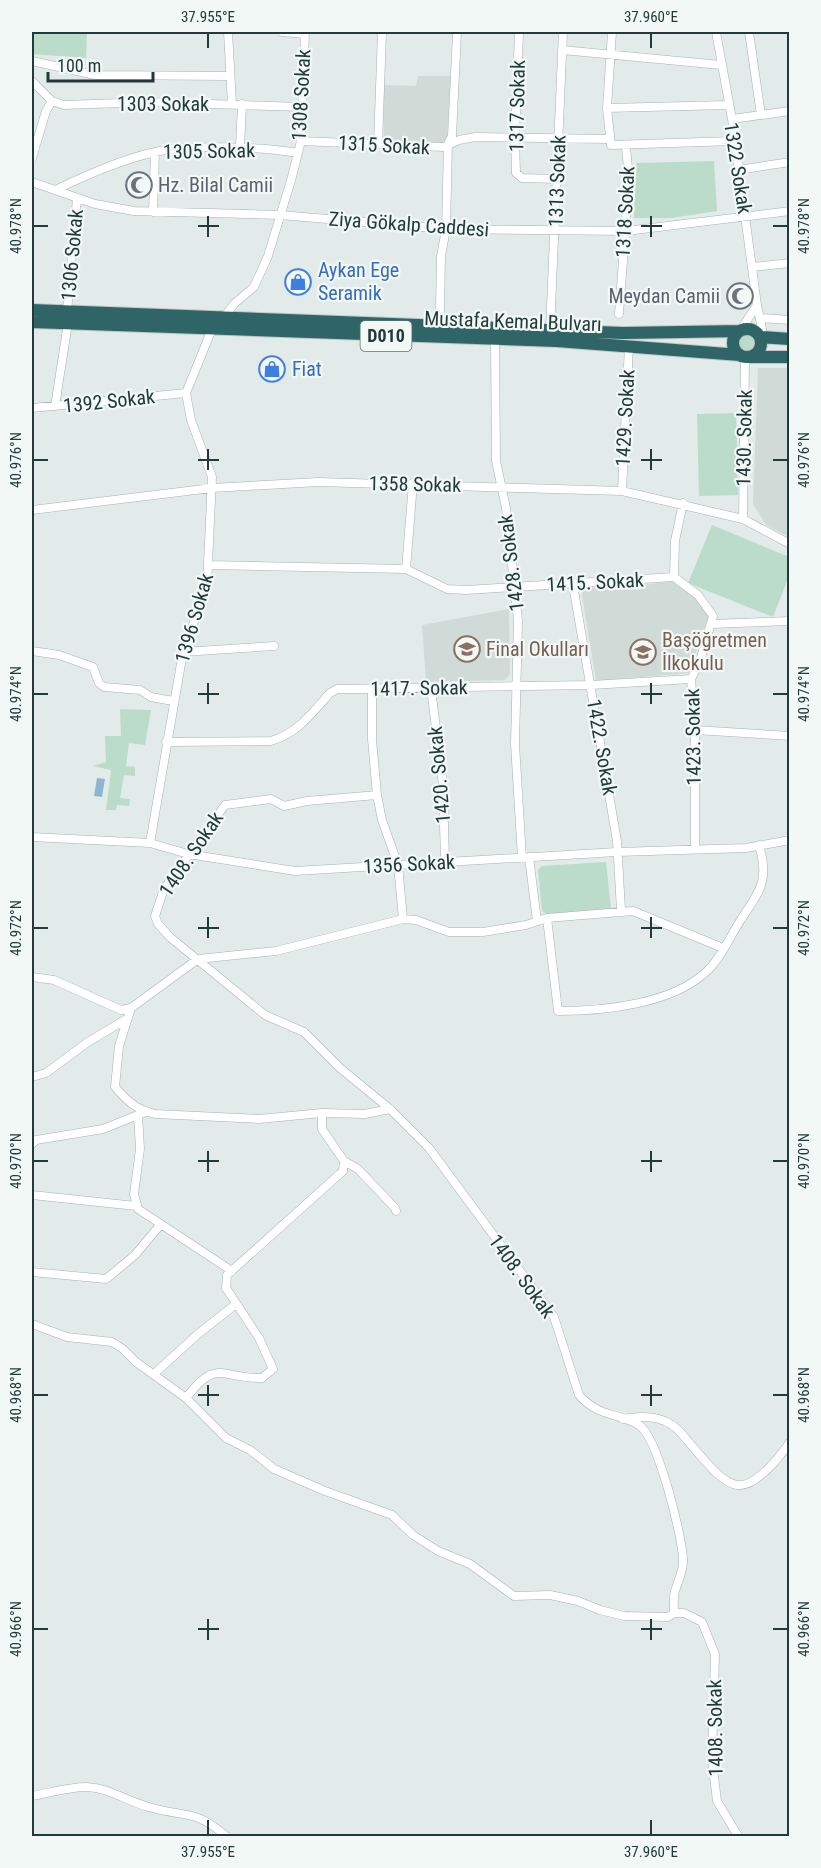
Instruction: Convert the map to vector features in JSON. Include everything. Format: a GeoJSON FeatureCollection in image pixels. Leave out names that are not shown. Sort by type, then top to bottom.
{"type":"FeatureCollection","features":[{"type":"Feature","properties":{"kind":"highway","name":"Mustafa Kemal Bulvarı"},"geometry":{"type":"LineString","coordinates":[[32,310],[67,317],[212,329],[629,346],[745,356]]}},
{"type":"Feature","properties":{"kind":"highway","name":"Mustafa Kemal Bulvarı"},"geometry":{"type":"LineString","coordinates":[[32,322],[67,317],[223,318],[623,333],[740,331]]}},
{"type":"Feature","properties":{"kind":"highway"},"geometry":{"type":"LineString","coordinates":[[760,338],[760,349],[745,356],[733,345],[740,331],[751,329],[760,338],[789,339]]}},
{"type":"Feature","properties":{"kind":"highway","name":"D010"},"geometry":{"type":"LineString","coordinates":[[745,356],[789,357]]}},
{"type":"Feature","properties":{"kind":"street"},"geometry":{"type":"LineString","coordinates":[[228,32],[232,104]]}},
{"type":"Feature","properties":{"kind":"street"},"geometry":{"type":"LineString","coordinates":[[282,32],[305,33]]}},
{"type":"Feature","properties":{"kind":"street"},"geometry":{"type":"LineString","coordinates":[[378,144],[382,32]]}},
{"type":"Feature","properties":{"kind":"street"},"geometry":{"type":"LineString","coordinates":[[440,311],[441,256],[446,229],[448,144],[452,136],[457,32]]}},
{"type":"Feature","properties":{"kind":"street","name":"1317 Sokak"},"geometry":{"type":"LineString","coordinates":[[519,32],[514,139],[518,176],[557,179]]}},
{"type":"Feature","properties":{"kind":"street","name":"1313 Sokak"},"geometry":{"type":"LineString","coordinates":[[550,330],[563,32]]}},
{"type":"Feature","properties":{"kind":"street","name":"1318 Sokak"},"geometry":{"type":"LineString","coordinates":[[609,142],[608,108],[612,32]]}},
{"type":"Feature","properties":{"kind":"street","name":"1322 Sokak"},"geometry":{"type":"LineString","coordinates":[[716,32],[746,216],[760,318],[760,338]]}},
{"type":"Feature","properties":{"kind":"street"},"geometry":{"type":"LineString","coordinates":[[748,32],[761,115]]}},
{"type":"Feature","properties":{"kind":"street","name":"1308 Sokak"},"geometry":{"type":"LineString","coordinates":[[223,318],[235,303],[254,287],[268,256],[298,153],[301,141],[305,33]]}},
{"type":"Feature","properties":{"kind":"street"},"geometry":{"type":"LineString","coordinates":[[562,50],[721,65]]}},
{"type":"Feature","properties":{"kind":"street"},"geometry":{"type":"LineString","coordinates":[[32,61],[95,75],[230,76]]}},
{"type":"Feature","properties":{"kind":"street"},"geometry":{"type":"LineString","coordinates":[[32,81],[52,101],[45,111],[32,158]]}},
{"type":"Feature","properties":{"kind":"street","name":"1303 Sokak"},"geometry":{"type":"LineString","coordinates":[[52,101],[64,105],[303,106]]}},
{"type":"Feature","properties":{"kind":"street"},"geometry":{"type":"LineString","coordinates":[[240,148],[242,104]]}},
{"type":"Feature","properties":{"kind":"street"},"geometry":{"type":"LineString","coordinates":[[608,108],[727,105]]}},
{"type":"Feature","properties":{"kind":"street"},"geometry":{"type":"LineString","coordinates":[[732,120],[789,111]]}},
{"type":"Feature","properties":{"kind":"street","name":"1315 Sokak"},"geometry":{"type":"LineString","coordinates":[[301,141],[444,147],[475,137],[609,142],[626,147],[734,141]]}},
{"type":"Feature","properties":{"kind":"street","name":"1305 Sokak"},"geometry":{"type":"LineString","coordinates":[[55,190],[102,168],[155,152],[183,147],[240,148],[298,153]]}},
{"type":"Feature","properties":{"kind":"street","name":"1318 Sokak"},"geometry":{"type":"LineString","coordinates":[[619,314],[629,179],[626,147]]}},
{"type":"Feature","properties":{"kind":"street"},"geometry":{"type":"LineString","coordinates":[[153,212],[155,152]]}},
{"type":"Feature","properties":{"kind":"street"},"geometry":{"type":"LineString","coordinates":[[738,170],[789,162]]}},
{"type":"Feature","properties":{"kind":"street","name":"Ziya Gökalp Caddesi"},"geometry":{"type":"LineString","coordinates":[[32,182],[95,204],[153,212],[280,215],[446,229],[626,231],[789,211]]}},
{"type":"Feature","properties":{"kind":"street","name":"1306 Sokak"},"geometry":{"type":"LineString","coordinates":[[55,406],[67,317],[77,198]]}},
{"type":"Feature","properties":{"kind":"street"},"geometry":{"type":"LineString","coordinates":[[753,267],[789,263]]}},
{"type":"Feature","properties":{"kind":"street"},"geometry":{"type":"LineString","coordinates":[[740,331],[757,305]]}},
{"type":"Feature","properties":{"kind":"street"},"geometry":{"type":"LineString","coordinates":[[760,318],[789,320]]}},
{"type":"Feature","properties":{"kind":"street"},"geometry":{"type":"LineString","coordinates":[[186,393],[212,329]]}},
{"type":"Feature","properties":{"kind":"street","name":"1428. Sokak"},"geometry":{"type":"LineString","coordinates":[[495,340],[494,409],[500,485],[506,508],[515,586],[519,654],[515,744],[526,857],[537,921]]}},
{"type":"Feature","properties":{"kind":"street","name":"1429. Sokak"},"geometry":{"type":"LineString","coordinates":[[622,491],[629,346]]}},
{"type":"Feature","properties":{"kind":"street","name":"1430. Sokak"},"geometry":{"type":"LineString","coordinates":[[743,519],[745,356]]}},
{"type":"Feature","properties":{"kind":"street","name":"1392 Sokak"},"geometry":{"type":"LineString","coordinates":[[32,408],[186,393]]}},
{"type":"Feature","properties":{"kind":"street","name":"1396 Sokak"},"geometry":{"type":"LineString","coordinates":[[150,843],[172,701],[183,652],[207,586],[209,565],[209,502],[212,477],[191,420],[186,393]]}},
{"type":"Feature","properties":{"kind":"street","name":"1358 Sokak"},"geometry":{"type":"LineString","coordinates":[[32,510],[212,488],[318,482],[500,485],[622,491],[682,503],[743,519],[789,544]]}},
{"type":"Feature","properties":{"kind":"street"},"geometry":{"type":"LineString","coordinates":[[209,565],[405,569],[413,483]]}},
{"type":"Feature","properties":{"kind":"street"},"geometry":{"type":"LineString","coordinates":[[682,503],[675,541],[674,577],[710,608],[713,616],[712,624],[789,621]]}},
{"type":"Feature","properties":{"kind":"street","name":"1415. Sokak"},"geometry":{"type":"LineString","coordinates":[[405,569],[447,589],[573,585],[674,577]]}},
{"type":"Feature","properties":{"kind":"street","name":"1422. Sokak"},"geometry":{"type":"LineString","coordinates":[[573,585],[617,852],[621,910]]}},
{"type":"Feature","properties":{"kind":"street","name":"1423. Sokak"},"geometry":{"type":"LineString","coordinates":[[695,849],[695,730],[691,680],[712,624]]}},
{"type":"Feature","properties":{"kind":"street"},"geometry":{"type":"LineString","coordinates":[[183,652],[274,646]]}},
{"type":"Feature","properties":{"kind":"street"},"geometry":{"type":"LineString","coordinates":[[32,651],[59,655],[93,667],[99,683],[104,687],[140,690],[151,697],[172,701]]}},
{"type":"Feature","properties":{"kind":"street","name":"1417. Sokak"},"geometry":{"type":"LineString","coordinates":[[166,742],[271,741],[295,732],[330,693],[337,689],[591,685],[691,680]]}},
{"type":"Feature","properties":{"kind":"street","name":"1420. Sokak"},"geometry":{"type":"LineString","coordinates":[[431,688],[443,785],[445,862]]}},
{"type":"Feature","properties":{"kind":"street"},"geometry":{"type":"LineString","coordinates":[[372,689],[372,738],[377,795],[382,820],[398,865],[403,919]]}},
{"type":"Feature","properties":{"kind":"street"},"geometry":{"type":"LineString","coordinates":[[695,730],[789,736]]}},
{"type":"Feature","properties":{"kind":"street","name":"1408. Sokak"},"geometry":{"type":"LineString","coordinates":[[377,795],[307,801],[284,806],[271,799],[225,805],[164,889],[154,916],[171,938],[265,1015],[303,1032],[340,1068],[390,1109],[429,1148],[554,1317],[579,1395],[600,1413],[640,1426],[650,1437],[669,1493],[684,1561],[674,1593],[674,1613],[684,1613],[702,1622],[715,1654],[712,1760],[717,1801],[738,1836]]}},
{"type":"Feature","properties":{"kind":"street","name":"1356 Sokak"},"geometry":{"type":"LineString","coordinates":[[32,837],[150,843],[188,854],[295,871],[759,846],[789,840]]}},
{"type":"Feature","properties":{"kind":"street"},"geometry":{"type":"LineString","coordinates":[[547,918],[558,1011],[655,1000],[684,987],[707,971],[723,948],[763,886],[765,872],[759,846]]}},
{"type":"Feature","properties":{"kind":"street"},"geometry":{"type":"LineString","coordinates":[[32,977],[54,980],[121,1010],[131,1008],[198,959],[276,951],[403,919],[416,920],[449,933],[483,932],[547,918],[621,910],[645,915],[723,948]]}},
{"type":"Feature","properties":{"kind":"street"},"geometry":{"type":"LineString","coordinates":[[131,1008],[119,1046],[115,1087],[131,1106],[147,1112],[259,1119],[322,1113],[365,1114],[390,1109]]}},
{"type":"Feature","properties":{"kind":"street"},"geometry":{"type":"LineString","coordinates":[[32,1077],[46,1073],[88,1042],[128,1018]]}},
{"type":"Feature","properties":{"kind":"street"},"geometry":{"type":"LineString","coordinates":[[32,1144],[45,1138],[103,1129],[147,1112]]}},
{"type":"Feature","properties":{"kind":"street"},"geometry":{"type":"LineString","coordinates":[[322,1113],[322,1129],[344,1161],[358,1169],[396,1211]]}},
{"type":"Feature","properties":{"kind":"street"},"geometry":{"type":"LineString","coordinates":[[136,1206],[134,1194],[140,1149],[138,1115]]}},
{"type":"Feature","properties":{"kind":"street"},"geometry":{"type":"LineString","coordinates":[[186,1398],[202,1378],[210,1374],[262,1378],[273,1370],[259,1338],[226,1288],[227,1275],[339,1176],[344,1161]]}},
{"type":"Feature","properties":{"kind":"street"},"geometry":{"type":"LineString","coordinates":[[32,1195],[136,1206],[232,1271]]}},
{"type":"Feature","properties":{"kind":"street"},"geometry":{"type":"LineString","coordinates":[[32,1272],[106,1279],[135,1255],[161,1224]]}},
{"type":"Feature","properties":{"kind":"street"},"geometry":{"type":"LineString","coordinates":[[154,1373],[236,1304]]}},
{"type":"Feature","properties":{"kind":"street"},"geometry":{"type":"LineString","coordinates":[[32,1324],[67,1337],[112,1342],[186,1398],[226,1438],[250,1450],[274,1469],[325,1491],[392,1515],[413,1535],[438,1551],[470,1564],[514,1596],[550,1595],[578,1601],[624,1616],[668,1617],[674,1613]]}},
{"type":"Feature","properties":{"kind":"street"},"geometry":{"type":"LineString","coordinates":[[621,1420],[644,1415],[672,1424],[725,1479],[737,1485],[746,1484],[762,1474],[778,1459],[789,1442]]}},
{"type":"Feature","properties":{"kind":"street"},"geometry":{"type":"LineString","coordinates":[[32,1796],[87,1787],[110,1791],[149,1808],[192,1814],[210,1823],[226,1836]]}},
{"type":"Feature","properties":{"kind":"shaded area"},"geometry":{"type":"Polygon","coordinates":[[[418,76],[451,76],[445,143],[384,140],[383,85],[416,86],[418,76]]]}},
{"type":"Feature","properties":{"kind":"shaded area"},"geometry":{"type":"Polygon","coordinates":[[[758,368],[789,368],[789,537],[766,525],[753,504],[758,368]]]}},
{"type":"Feature","properties":{"kind":"shaded area","name":"Başöğretmen İlkokulu"},"geometry":{"type":"Polygon","coordinates":[[[674,581],[696,597],[709,614],[689,673],[596,681],[582,595],[583,588],[636,586],[674,581]]]}},
{"type":"Feature","properties":{"kind":"shaded area","name":"Final Okulları"},"geometry":{"type":"Polygon","coordinates":[[[509,609],[510,674],[505,680],[426,682],[422,625],[509,609]]]}},
{"type":"Feature","properties":{"kind":"green space"},"geometry":{"type":"Polygon","coordinates":[[[32,32],[87,32],[86,58],[32,54],[32,32]]]}},
{"type":"Feature","properties":{"kind":"green space"},"geometry":{"type":"Polygon","coordinates":[[[714,161],[717,211],[672,218],[634,218],[636,163],[714,161]]]}},
{"type":"Feature","properties":{"kind":"green space"},"geometry":{"type":"Polygon","coordinates":[[[744,335],[750,335],[755,343],[753,349],[744,351],[739,346],[739,340],[744,335]]]}},
{"type":"Feature","properties":{"kind":"green space"},"geometry":{"type":"Polygon","coordinates":[[[736,413],[738,495],[699,496],[697,414],[736,413]]]}},
{"type":"Feature","properties":{"kind":"green space"},"geometry":{"type":"Polygon","coordinates":[[[712,525],[789,557],[789,576],[773,617],[688,583],[712,525]]]}},
{"type":"Feature","properties":{"kind":"green space"},"geometry":{"type":"Polygon","coordinates":[[[120,709],[151,710],[145,745],[129,743],[126,766],[135,767],[135,776],[124,775],[120,798],[130,799],[129,806],[117,805],[116,810],[106,810],[111,770],[93,766],[106,762],[105,736],[121,736],[120,709]]]}},
{"type":"Feature","properties":{"kind":"green space"},"geometry":{"type":"Polygon","coordinates":[[[606,862],[611,909],[547,914],[542,911],[538,870],[542,866],[606,862]]]}},
{"type":"Feature","properties":{"kind":"water"},"geometry":{"type":"Polygon","coordinates":[[[97,778],[105,779],[102,797],[94,796],[97,778]]]}},
{"type":"Feature","properties":{"kind":"place","name":"Hz. Bilal Camii"},"geometry":{"type":"Point","coordinates":[139,185]}},
{"type":"Feature","properties":{"kind":"place","name":"Aykan Ege Seramik"},"geometry":{"type":"Point","coordinates":[298,282]}},
{"type":"Feature","properties":{"kind":"place","name":"Meydan Camii"},"geometry":{"type":"Point","coordinates":[740,296]}},
{"type":"Feature","properties":{"kind":"place","name":"Fiat"},"geometry":{"type":"Point","coordinates":[272,369]}},
{"type":"Feature","properties":{"kind":"place","name":"Final Okulları"},"geometry":{"type":"Point","coordinates":[467,649]}},
{"type":"Feature","properties":{"kind":"place","name":"Başöğretmen İlkokulu"},"geometry":{"type":"Point","coordinates":[643,652]}}]}
